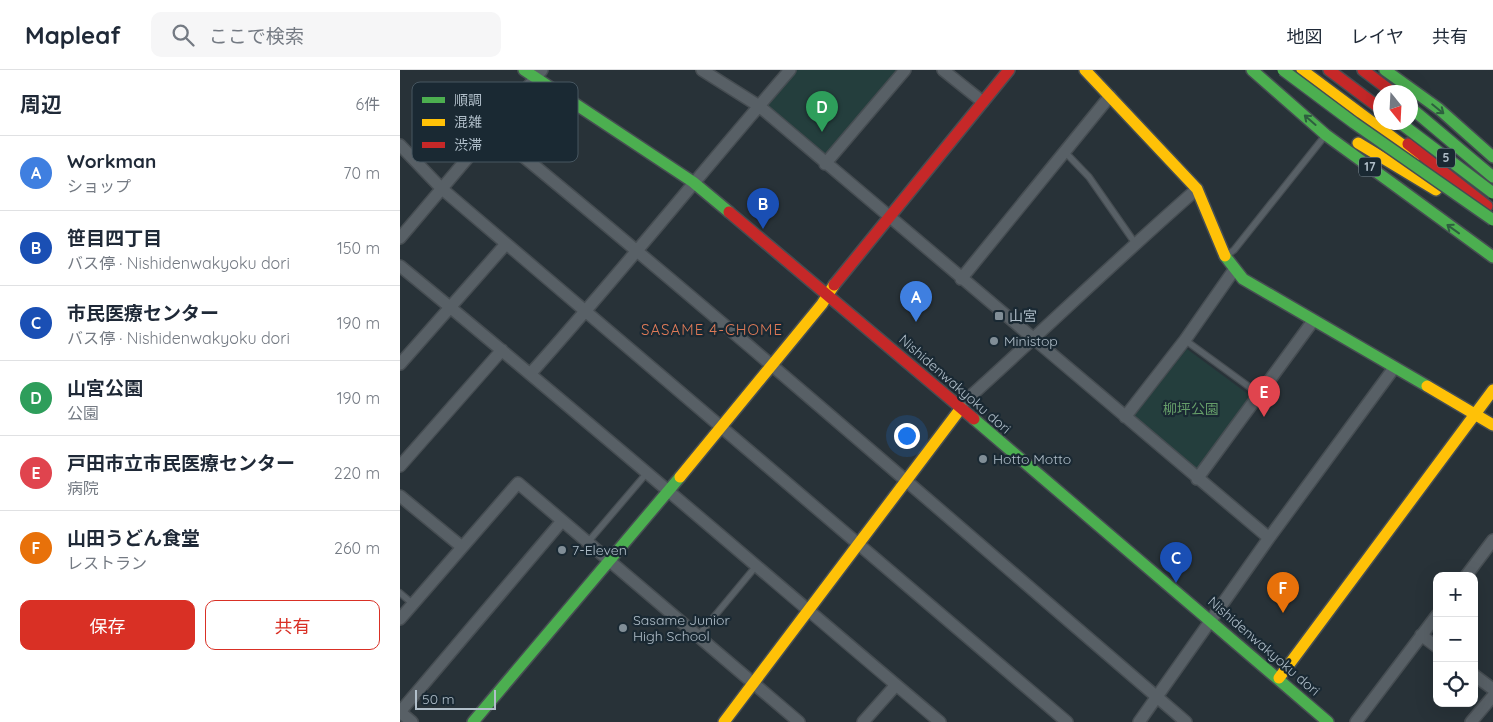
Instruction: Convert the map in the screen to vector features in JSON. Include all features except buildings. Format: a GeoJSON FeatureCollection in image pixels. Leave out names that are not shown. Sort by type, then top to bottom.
{"type":"FeatureCollection","features":[{"type":"Feature","properties":{"kind":"main road","name":"Nishidenwakyoku dori"},"geometry":{"type":"LineString","coordinates":[[524,70],[539,74],[550,82]]}},
{"type":"Feature","properties":{"kind":"main road"},"geometry":{"type":"LineString","coordinates":[[473,722],[722,427],[888,218],[1009,70]]}},
{"type":"Feature","properties":{"kind":"main road"},"geometry":{"type":"LineString","coordinates":[[1085,70],[1197,189],[1225,256],[1234,270],[1254,286],[1493,426]]}},
{"type":"Feature","properties":{"kind":"main road","name":"17"},"geometry":{"type":"LineString","coordinates":[[1252,70],[1493,257]]}},
{"type":"Feature","properties":{"kind":"main road"},"geometry":{"type":"LineString","coordinates":[[1261,70],[1330,130]]}},
{"type":"Feature","properties":{"kind":"main road"},"geometry":{"type":"LineString","coordinates":[[1284,70],[1376,151]]}},
{"type":"Feature","properties":{"kind":"main road"},"geometry":{"type":"LineString","coordinates":[[1284,70],[1354,123],[1493,220]]}},
{"type":"Feature","properties":{"kind":"main road","name":"5"},"geometry":{"type":"LineString","coordinates":[[1302,70],[1493,211]]}},
{"type":"Feature","properties":{"kind":"main road"},"geometry":{"type":"LineString","coordinates":[[1312,70],[1493,211]]}},
{"type":"Feature","properties":{"kind":"main road"},"geometry":{"type":"LineString","coordinates":[[1320,70],[1373,110]]}},
{"type":"Feature","properties":{"kind":"main road"},"geometry":{"type":"LineString","coordinates":[[1329,70],[1373,103]]}},
{"type":"Feature","properties":{"kind":"main road"},"geometry":{"type":"LineString","coordinates":[[1347,70],[1373,90]]}},
{"type":"Feature","properties":{"kind":"main road"},"geometry":{"type":"LineString","coordinates":[[1363,70],[1383,85]]}},
{"type":"Feature","properties":{"kind":"main road"},"geometry":{"type":"LineString","coordinates":[[1385,70],[1439,109],[1492,156]]}},
{"type":"Feature","properties":{"kind":"main road","name":"Nishidenwakyoku dori"},"geometry":{"type":"LineString","coordinates":[[578,101],[693,182],[828,294],[1279,678],[1328,722]]}},
{"type":"Feature","properties":{"kind":"main road"},"geometry":{"type":"LineString","coordinates":[[1418,115],[1493,180]]}},
{"type":"Feature","properties":{"kind":"main road"},"geometry":{"type":"LineString","coordinates":[[1418,124],[1493,180]]}},
{"type":"Feature","properties":{"kind":"main road"},"geometry":{"type":"LineString","coordinates":[[1402,130],[1493,198]]}},
{"type":"Feature","properties":{"kind":"main road","name":"5"},"geometry":{"type":"LineString","coordinates":[[1410,130],[1493,193]]}},
{"type":"Feature","properties":{"kind":"main road"},"geometry":{"type":"LineString","coordinates":[[1350,137],[1376,151],[1493,229]]}},
{"type":"Feature","properties":{"kind":"main road"},"geometry":{"type":"LineString","coordinates":[[1435,154],[1493,180]]}},
{"type":"Feature","properties":{"kind":"main road"},"geometry":{"type":"LineString","coordinates":[[1279,678],[1493,390]]}},
{"type":"Feature","properties":{"kind":"main road"},"geometry":{"type":"LineString","coordinates":[[724,722],[961,408]]}},
{"type":"Feature","properties":{"kind":"street"},"geometry":{"type":"LineString","coordinates":[[702,70],[759,106],[960,279],[1269,538]]}},
{"type":"Feature","properties":{"kind":"street"},"geometry":{"type":"LineString","coordinates":[[531,373],[639,251],[693,182],[790,70]]}},
{"type":"Feature","properties":{"kind":"street"},"geometry":{"type":"LineString","coordinates":[[825,164],[905,70]]}},
{"type":"Feature","properties":{"kind":"street"},"geometry":{"type":"LineString","coordinates":[[943,70],[983,102]]}},
{"type":"Feature","properties":{"kind":"street"},"geometry":{"type":"LineString","coordinates":[[960,279],[1110,96]]}},
{"type":"Feature","properties":{"kind":"street"},"geometry":{"type":"LineString","coordinates":[[400,145],[412,157]]}},
{"type":"Feature","properties":{"kind":"street"},"geometry":{"type":"LineString","coordinates":[[417,162],[442,188],[586,313],[1067,722]]}},
{"type":"Feature","properties":{"kind":"street"},"geometry":{"type":"LineString","coordinates":[[400,238],[464,162]]}},
{"type":"Feature","properties":{"kind":"street"},"geometry":{"type":"LineString","coordinates":[[530,162],[639,251],[907,479],[1186,722]]}},
{"type":"Feature","properties":{"kind":"street"},"geometry":{"type":"LineString","coordinates":[[961,408],[965,401],[1034,340],[1135,243],[1197,189]]}},
{"type":"Feature","properties":{"kind":"street"},"geometry":{"type":"LineString","coordinates":[[400,364],[506,244]]}},
{"type":"Feature","properties":{"kind":"street"},"geometry":{"type":"LineString","coordinates":[[400,266],[531,373],[646,474],[940,722]]}},
{"type":"Feature","properties":{"kind":"street"},"geometry":{"type":"LineString","coordinates":[[1125,417],[1185,340],[1234,270]]}},
{"type":"Feature","properties":{"kind":"street"},"geometry":{"type":"LineString","coordinates":[[1197,479],[1313,321]]}},
{"type":"Feature","properties":{"kind":"street"},"geometry":{"type":"LineString","coordinates":[[400,466],[502,350]]}},
{"type":"Feature","properties":{"kind":"street"},"geometry":{"type":"LineString","coordinates":[[1139,722],[1269,538],[1394,368]]}},
{"type":"Feature","properties":{"kind":"street"},"geometry":{"type":"LineString","coordinates":[[400,619],[518,483],[800,722]]}},
{"type":"Feature","properties":{"kind":"street"},"geometry":{"type":"LineString","coordinates":[[400,496],[462,547]]}},
{"type":"Feature","properties":{"kind":"street"},"geometry":{"type":"LineString","coordinates":[[412,722],[400,712],[562,521]]}},
{"type":"Feature","properties":{"kind":"street"},"geometry":{"type":"LineString","coordinates":[[1469,572],[1493,540]]}},
{"type":"Feature","properties":{"kind":"street"},"geometry":{"type":"LineString","coordinates":[[1356,722],[1436,617]]}},
{"type":"Feature","properties":{"kind":"street"},"geometry":{"type":"LineString","coordinates":[[1422,635],[1433,644]]}},
{"type":"Feature","properties":{"kind":"street"},"geometry":{"type":"LineString","coordinates":[[1478,678],[1493,689]]}},
{"type":"Feature","properties":{"kind":"street"},"geometry":{"type":"LineString","coordinates":[[863,722],[896,685]]}},
{"type":"Feature","properties":{"kind":"street"},"geometry":{"type":"LineString","coordinates":[[1471,722],[1493,696]]}},
{"type":"Feature","properties":{"kind":"lane"},"geometry":{"type":"LineString","coordinates":[[1225,256],[1234,250],[1330,130]]}},
{"type":"Feature","properties":{"kind":"lane"},"geometry":{"type":"LineString","coordinates":[[1064,151],[1090,177],[1135,243]]}},
{"type":"Feature","properties":{"kind":"lane"},"geometry":{"type":"LineString","coordinates":[[1185,340],[1259,394]]}},
{"type":"Feature","properties":{"kind":"lane"},"geometry":{"type":"LineString","coordinates":[[588,542],[646,474]]}},
{"type":"Feature","properties":{"kind":"lane"},"geometry":{"type":"LineString","coordinates":[[698,636],[757,566]]}},
{"type":"Feature","properties":{"kind":"lane"},"geometry":{"type":"LineString","coordinates":[[400,593],[413,604]]}},
{"type":"Feature","properties":{"kind":"green space"},"geometry":{"type":"Polygon","coordinates":[[[797,70],[898,70],[829,155],[824,156],[769,108],[768,103],[797,70]]]}},
{"type":"Feature","properties":{"kind":"green space","name":"柳坪公園"},"geometry":{"type":"Polygon","coordinates":[[[1187,349],[1252,397],[1197,471],[1133,416],[1187,349]]]}},
{"type":"Feature","properties":{"kind":"traffic: fast"},"geometry":{"type":"LineString","coordinates":[[524,70],[542,82]]}},
{"type":"Feature","properties":{"kind":"traffic: fast"},"geometry":{"type":"LineString","coordinates":[[1252,70],[1326,135],[1493,257]]}},
{"type":"Feature","properties":{"kind":"traffic: fast"},"geometry":{"type":"LineString","coordinates":[[1283,70],[1354,123],[1493,220]]}},
{"type":"Feature","properties":{"kind":"traffic: fast"},"geometry":{"type":"LineString","coordinates":[[1385,70],[1439,109],[1493,157]]}},
{"type":"Feature","properties":{"kind":"traffic: fast"},"geometry":{"type":"LineString","coordinates":[[578,106],[693,182],[729,212]]}},
{"type":"Feature","properties":{"kind":"traffic: fast"},"geometry":{"type":"LineString","coordinates":[[1418,114],[1493,177]]}},
{"type":"Feature","properties":{"kind":"traffic: fast"},"geometry":{"type":"LineString","coordinates":[[1410,130],[1493,193]]}},
{"type":"Feature","properties":{"kind":"traffic: fast"},"geometry":{"type":"LineString","coordinates":[[1225,256],[1243,279],[1427,386]]}},
{"type":"Feature","properties":{"kind":"traffic: fast"},"geometry":{"type":"LineString","coordinates":[[974,419],[1328,722]]}},
{"type":"Feature","properties":{"kind":"traffic: fast"},"geometry":{"type":"LineString","coordinates":[[473,722],[680,477]]}},
{"type":"Feature","properties":{"kind":"traffic: slow"},"geometry":{"type":"LineString","coordinates":[[1085,70],[1197,189],[1225,256]]}},
{"type":"Feature","properties":{"kind":"traffic: slow"},"geometry":{"type":"LineString","coordinates":[[1302,70],[1416,155]]}},
{"type":"Feature","properties":{"kind":"traffic: slow"},"geometry":{"type":"LineString","coordinates":[[1358,143],[1436,190]]}},
{"type":"Feature","properties":{"kind":"traffic: slow"},"geometry":{"type":"LineString","coordinates":[[680,477],[822,304],[834,285]]}},
{"type":"Feature","properties":{"kind":"traffic: slow"},"geometry":{"type":"LineString","coordinates":[[1427,386],[1493,425]]}},
{"type":"Feature","properties":{"kind":"traffic: slow"},"geometry":{"type":"LineString","coordinates":[[1279,678],[1493,390]]}},
{"type":"Feature","properties":{"kind":"traffic: slow"},"geometry":{"type":"LineString","coordinates":[[724,722],[961,408]]}},
{"type":"Feature","properties":{"kind":"traffic: jam"},"geometry":{"type":"LineString","coordinates":[[834,285],[1009,70]]}},
{"type":"Feature","properties":{"kind":"traffic: jam"},"geometry":{"type":"LineString","coordinates":[[1329,70],[1373,103]]}},
{"type":"Feature","properties":{"kind":"traffic: jam"},"geometry":{"type":"LineString","coordinates":[[1363,70],[1383,85]]}},
{"type":"Feature","properties":{"kind":"traffic: jam"},"geometry":{"type":"LineString","coordinates":[[1408,144],[1487,206]]}},
{"type":"Feature","properties":{"kind":"traffic: jam"},"geometry":{"type":"LineString","coordinates":[[729,212],[974,419]]}},
{"type":"Feature","properties":{"kind":"place","name":"山宮公園"},"geometry":{"type":"Point","coordinates":[822,132]}},
{"type":"Feature","properties":{"kind":"place","name":"笹目四丁目"},"geometry":{"type":"Point","coordinates":[763,229]}},
{"type":"Feature","properties":{"kind":"place","name":"山宮"},"geometry":{"type":"Point","coordinates":[999,316]}},
{"type":"Feature","properties":{"kind":"place","name":"Workman"},"geometry":{"type":"Point","coordinates":[916,322]}},
{"type":"Feature","properties":{"kind":"place","name":"Ministop"},"geometry":{"type":"Point","coordinates":[994,341]}},
{"type":"Feature","properties":{"kind":"place","name":"戸田市立市民医療センター"},"geometry":{"type":"Point","coordinates":[1264,417]}},
{"type":"Feature","properties":{"kind":"place","name":"Hotto Motto"},"geometry":{"type":"Point","coordinates":[983,459]}},
{"type":"Feature","properties":{"kind":"place","name":"7-Eleven"},"geometry":{"type":"Point","coordinates":[562,550]}},
{"type":"Feature","properties":{"kind":"place","name":"市民医療センター"},"geometry":{"type":"Point","coordinates":[1176,583]}},
{"type":"Feature","properties":{"kind":"place","name":"山田うどん食堂"},"geometry":{"type":"Point","coordinates":[1283,613]}},
{"type":"Feature","properties":{"kind":"place","name":"Sasame Junior High School"},"geometry":{"type":"Point","coordinates":[623,628]}},
{"type":"Feature","properties":{"kind":"district","name":"SASAME 4-CHOME"},"geometry":{"type":"Point","coordinates":[712,330]}}]}
